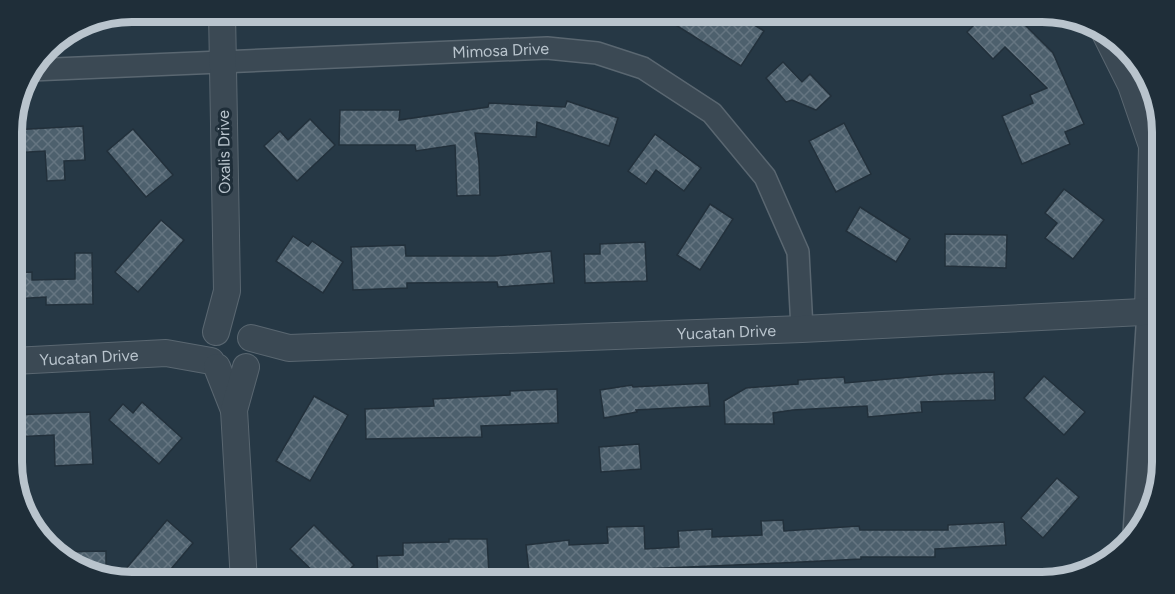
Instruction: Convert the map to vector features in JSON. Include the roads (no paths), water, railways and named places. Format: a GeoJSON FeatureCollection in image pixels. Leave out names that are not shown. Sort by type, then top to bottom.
{"type":"FeatureCollection","features":[{"type":"Feature","properties":{"kind":"street","name":"Oxalis Drive"},"geometry":{"type":"LineString","coordinates":[[222,22],[230,349]]}},
{"type":"Feature","properties":{"kind":"street"},"geometry":{"type":"LineString","coordinates":[[1112,47],[1131,85],[1152,146]]}},
{"type":"Feature","properties":{"kind":"street","name":"Mimosa Drive"},"geometry":{"type":"LineString","coordinates":[[42,70],[547,48],[597,53],[643,68],[712,113],[765,177],[798,252],[802,329]]}},
{"type":"Feature","properties":{"kind":"street","name":"Yucatan Drive"},"geometry":{"type":"LineString","coordinates":[[22,361],[230,349],[802,329],[1152,311]]}},
{"type":"Feature","properties":{"kind":"street"},"geometry":{"type":"LineString","coordinates":[[1135,521],[1152,343]]}},
{"type":"Feature","properties":{"kind":"street"},"geometry":{"type":"LineString","coordinates":[[230,349],[243,572]]}}]}
